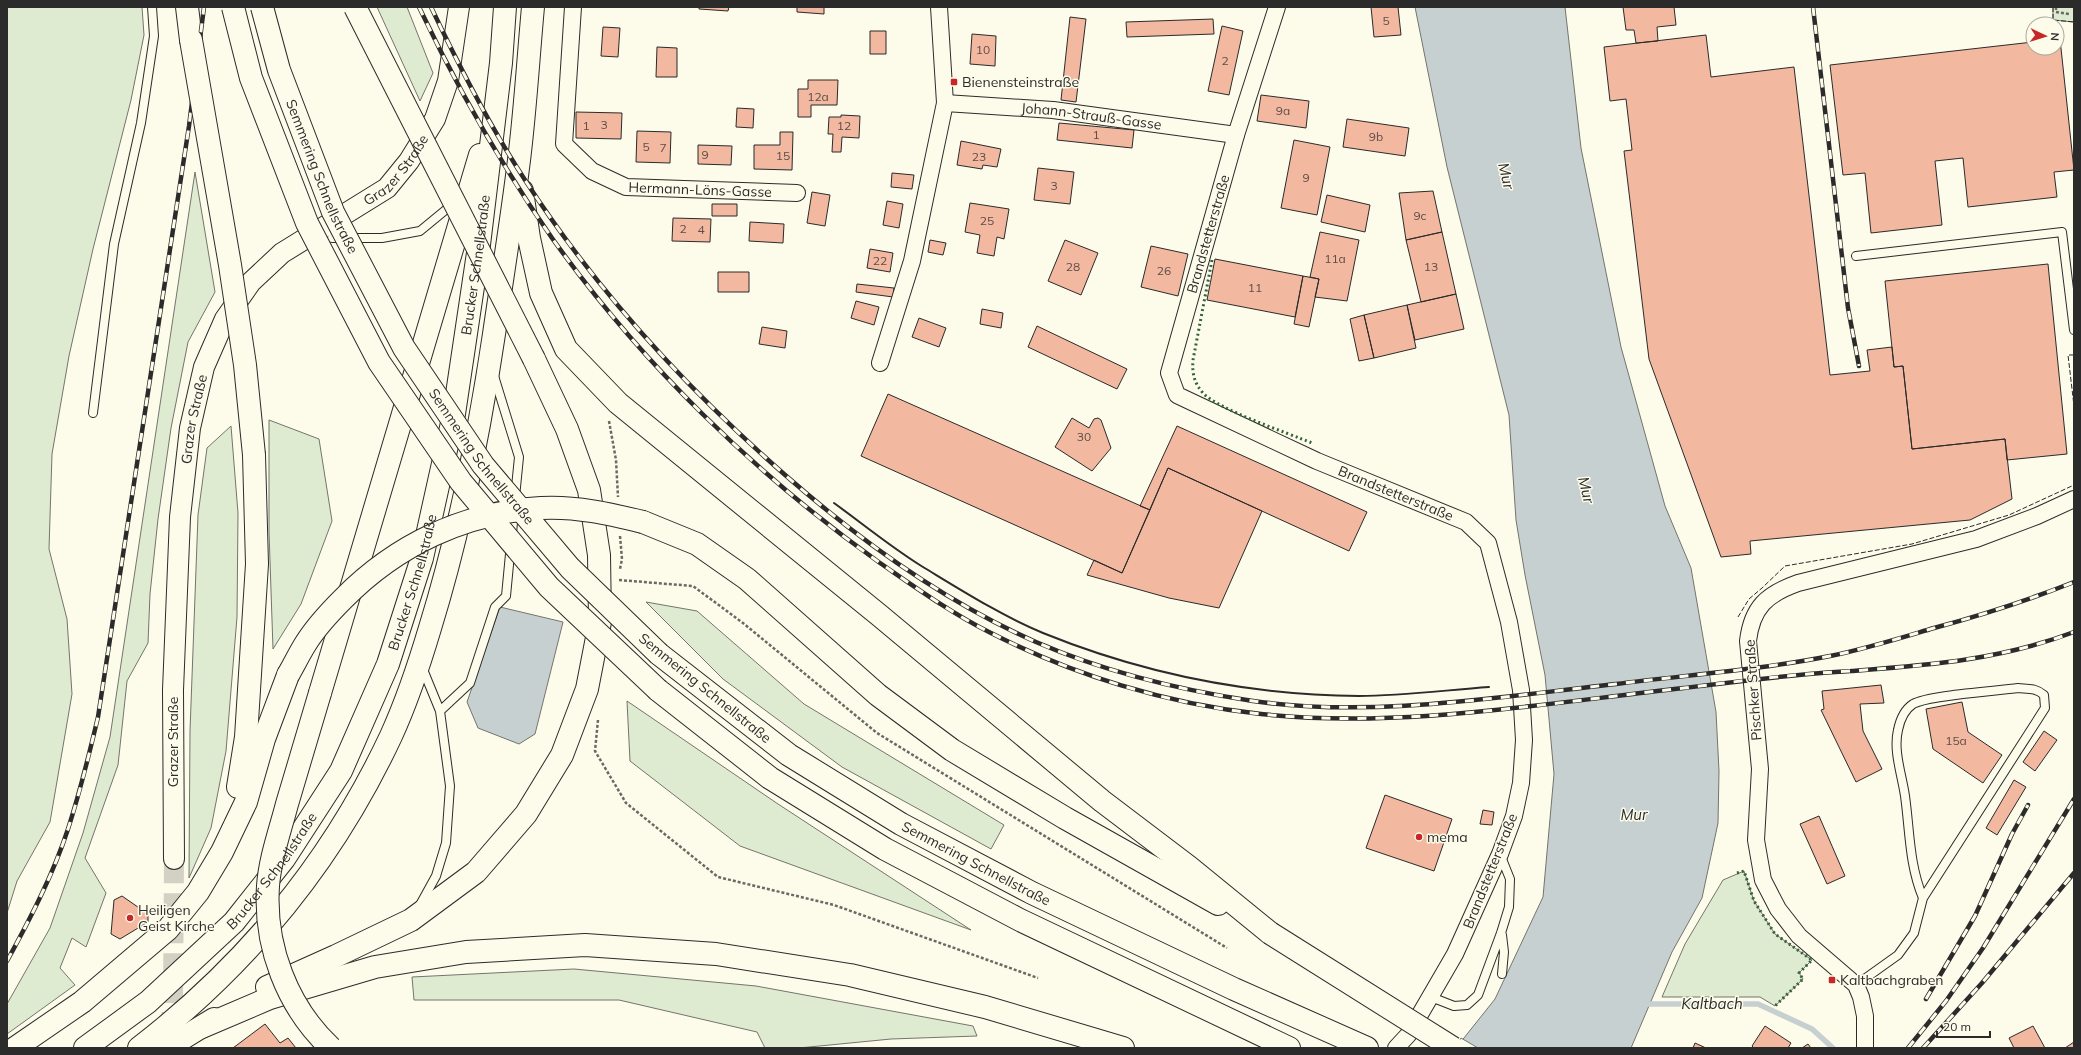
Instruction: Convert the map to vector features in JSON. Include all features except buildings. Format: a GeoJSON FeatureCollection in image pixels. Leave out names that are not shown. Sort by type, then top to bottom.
{"type":"FeatureCollection","features":[{"type":"Feature","properties":{"kind":"highway"},"geometry":{"type":"LineString","coordinates":[[187,7],[191,40],[233,280],[245,365],[254,455],[256,564],[246,737],[236,799],[222,852]]}},
{"type":"Feature","properties":{"kind":"highway","name":"Semmering Schnellstraße"},"geometry":{"type":"LineString","coordinates":[[233,7],[251,78],[307,223],[379,362],[461,482],[549,587],[658,690],[770,778],[885,849],[1020,920],[1289,1048]]}},
{"type":"Feature","properties":{"kind":"highway","name":"Semmering Schnellstraße"},"geometry":{"type":"LineString","coordinates":[[262,7],[279,70],[333,212],[404,348],[483,465],[570,568],[658,654],[789,755],[900,824],[1032,893],[1234,989],[1367,1048]]}},
{"type":"Feature","properties":{"kind":"highway"},"geometry":{"type":"LineString","coordinates":[[167,1048],[202,1027],[254,992],[336,956],[411,920],[476,872],[526,814],[562,755],[587,689],[600,622],[599,555],[589,490],[567,429],[534,359],[355,7]]}},
{"type":"Feature","properties":{"kind":"highway","name":"Brucker Schnellstraße"},"geometry":{"type":"LineString","coordinates":[[85,1048],[148,1002],[239,916],[284,859],[341,771],[388,664],[422,558],[454,414],[478,253],[501,63],[505,7]]}},
{"type":"Feature","properties":{"kind":"highway","name":"Brucker Schnellstraße"},"geometry":{"type":"LineString","coordinates":[[139,1048],[171,1023],[212,987],[254,944],[291,901],[336,838],[366,786],[392,735],[420,661],[450,564],[481,423],[519,166],[533,7]]}},
{"type":"Feature","properties":{"kind":"highway"},"geometry":{"type":"LineString","coordinates":[[331,1048],[303,1017],[288,990],[272,945],[268,917],[268,886],[274,850],[496,100]]}},
{"type":"Feature","properties":{"kind":"highway"},"geometry":{"type":"LineString","coordinates":[[519,166],[529,238],[541,293],[566,349],[618,403],[879,615],[1102,801],[1189,867],[1270,933]]}},
{"type":"Feature","properties":{"kind":"highway"},"geometry":{"type":"LineString","coordinates":[[15,1048],[82,1002],[168,929],[198,892],[222,852],[246,802],[264,739],[288,675],[306,642],[330,612],[359,582],[386,561],[411,545],[444,529],[505,512],[542,508],[573,509],[607,513],[643,522],[697,544],[746,579],[878,695],[952,750],[1065,818],[1270,933],[1453,1048]]}},
{"type":"Feature","properties":{"kind":"highway"},"geometry":{"type":"LineString","coordinates":[[202,1027],[270,998],[375,968],[466,952],[585,946],[716,954],[850,975],[985,1007],[1123,1048]]}},
{"type":"Feature","properties":{"kind":"street","name":"Grazer Straße"},"geometry":{"type":"LineString","coordinates":[[174,859],[173,690],[180,516],[190,428],[204,367],[225,319],[250,282],[282,253],[387,188],[405,167],[434,120],[448,81],[459,7]]}},
{"type":"Feature","properties":{"kind":"street","name":"Hermann-Löns-Gasse"},"geometry":{"type":"LineString","coordinates":[[574,7],[564,144],[592,171],[626,188],[797,193]]}},
{"type":"Feature","properties":{"kind":"street"},"geometry":{"type":"LineString","coordinates":[[880,363],[912,261],[945,103],[939,7]]}},
{"type":"Feature","properties":{"kind":"street","name":"Brandstetterstraße"},"geometry":{"type":"LineString","coordinates":[[1277,7],[1236,135],[1169,373],[1177,395],[1317,461],[1466,522],[1488,543],[1514,649],[1521,690],[1524,740],[1521,784],[1514,816],[1500,854],[1455,954],[1408,1035],[1396,1048]]}},
{"type":"Feature","properties":{"kind":"street","name":"Johann-Strauß-Gasse"},"geometry":{"type":"LineString","coordinates":[[945,103],[1053,110],[1236,135]]}},
{"type":"Feature","properties":{"kind":"street","name":"Pischker Straße"},"geometry":{"type":"LineString","coordinates":[[1856,984],[1799,936],[1778,909],[1764,880],[1756,840],[1760,769],[1748,641],[1752,620],[1758,607],[1782,588],[1798,582],[1976,539],[2037,516],[2074,499]]}},
{"type":"Feature","properties":{"kind":"street"},"geometry":{"type":"LineString","coordinates":[[1856,984],[1861,997],[1865,1016],[1865,1048]]}},
{"type":"Feature","properties":{"kind":"lane"},"geometry":{"type":"LineString","coordinates":[[93,414],[114,244],[141,123],[152,50],[154,36],[152,7]]}},
{"type":"Feature","properties":{"kind":"lane"},"geometry":{"type":"LineString","coordinates":[[332,238],[382,238],[420,231],[469,191]]}},
{"type":"Feature","properties":{"kind":"lane"},"geometry":{"type":"LineString","coordinates":[[1856,256],[2062,232],[2074,330]]}},
{"type":"Feature","properties":{"kind":"lane"},"geometry":{"type":"LineString","coordinates":[[440,711],[470,683],[495,607],[506,596],[518,457],[490,362]]}},
{"type":"Feature","properties":{"kind":"lane"},"geometry":{"type":"LineString","coordinates":[[411,920],[436,876],[446,843],[450,786],[440,711],[420,661]]}},
{"type":"Feature","properties":{"kind":"lane"},"geometry":{"type":"LineString","coordinates":[[1856,984],[1898,955],[1914,933],[1923,898],[2045,708],[2044,695],[2039,691],[2018,688],[1929,699],[1914,704],[1905,711],[1898,730],[1898,754],[1905,798],[1908,841],[1916,882],[1923,898]]}},
{"type":"Feature","properties":{"kind":"lane"},"geometry":{"type":"LineString","coordinates":[[1431,997],[1454,1006],[1467,1005],[1478,995],[1501,934],[1509,907],[1510,879],[1500,854]]}},
{"type":"Feature","properties":{"kind":"lane"},"geometry":{"type":"LineString","coordinates":[[1501,934],[1504,952],[1502,974]]}},
{"type":"Feature","properties":{"kind":"path"},"geometry":{"type":"LineString","coordinates":[[2056,7],[2056,12],[2069,14]]}},
{"type":"Feature","properties":{"kind":"green space"},"geometry":{"type":"Polygon","coordinates":[[[7,7],[142,7],[144,35],[131,100],[93,249],[69,356],[52,454],[49,549],[67,619],[72,694],[50,822],[17,881],[7,913],[7,7]]]}},
{"type":"Feature","properties":{"kind":"green space"},"geometry":{"type":"Polygon","coordinates":[[[377,7],[407,7],[433,73],[420,101],[377,7]]]}},
{"type":"Feature","properties":{"kind":"green space"},"geometry":{"type":"Polygon","coordinates":[[[2053,7],[2074,7],[2074,22],[2065,21],[2065,16],[2053,16],[2053,7]]]}},
{"type":"Feature","properties":{"kind":"green space"},"geometry":{"type":"Polygon","coordinates":[[[195,172],[215,292],[188,342],[171,428],[158,519],[150,594],[148,643],[127,681],[118,765],[85,858],[106,893],[86,947],[72,938],[60,968],[75,985],[7,1034],[7,1004],[50,928],[83,833],[110,737],[195,172]]]}},
{"type":"Feature","properties":{"kind":"green space"},"geometry":{"type":"Polygon","coordinates":[[[269,420],[319,439],[332,521],[301,604],[273,649],[269,532],[269,420]]]}},
{"type":"Feature","properties":{"kind":"green space"},"geometry":{"type":"Polygon","coordinates":[[[231,426],[238,513],[237,617],[226,751],[211,828],[189,878],[190,731],[198,515],[207,448],[231,426]]]}},
{"type":"Feature","properties":{"kind":"green space"},"geometry":{"type":"Polygon","coordinates":[[[646,602],[697,611],[804,704],[1004,825],[991,849],[842,767],[723,679],[646,602]]]}},
{"type":"Feature","properties":{"kind":"green space"},"geometry":{"type":"Polygon","coordinates":[[[627,701],[778,804],[971,930],[740,846],[630,761],[627,701]]]}},
{"type":"Feature","properties":{"kind":"green space"},"geometry":{"type":"Polygon","coordinates":[[[1744,871],[1754,901],[1775,934],[1812,960],[1799,973],[1803,979],[1775,1006],[1760,997],[1662,997],[1685,944],[1723,880],[1744,871]]]}},
{"type":"Feature","properties":{"kind":"green space"},"geometry":{"type":"Polygon","coordinates":[[[574,969],[756,986],[973,1026],[977,1036],[891,1039],[799,1048],[765,1048],[757,1032],[619,1000],[414,1000],[412,977],[574,969]]]}},
{"type":"Feature","properties":{"kind":"water","name":"Mur"},"geometry":{"type":"Polygon","coordinates":[[[1415,7],[1565,7],[1581,148],[1621,347],[1665,506],[1691,568],[1716,712],[1719,771],[1718,823],[1702,898],[1672,952],[1631,1048],[1456,1048],[1495,999],[1543,897],[1554,774],[1545,675],[1525,575],[1516,520],[1509,415],[1447,167],[1415,7]]]}},
{"type":"Feature","properties":{"kind":"water"},"geometry":{"type":"Polygon","coordinates":[[[500,607],[563,622],[535,734],[519,744],[478,728],[467,702],[500,607]]]}},
{"type":"Feature","properties":{"kind":"pier"},"geometry":{"type":"Polygon","coordinates":[[[1461,1038],[1478,1048],[1454,1048],[1461,1038]]]}},
{"type":"Feature","properties":{"kind":"waterway","name":"Kaltbach"},"geometry":{"type":"LineString","coordinates":[[1642,1004],[1758,1004],[1812,1029],[1833,1048]]}},
{"type":"Feature","properties":{"kind":"tunnel"},"geometry":{"type":"LineString","coordinates":[[169,1033],[173,1003],[174,859]]}},
{"type":"Feature","properties":{"kind":"railway"},"geometry":{"type":"LineString","coordinates":[[7,961],[40,896],[62,846],[88,759],[98,717],[189,126],[204,7]]}},
{"type":"Feature","properties":{"kind":"railway"},"geometry":{"type":"LineString","coordinates":[[419,7],[464,96],[515,182],[552,238],[623,329],[702,414],[789,492],[834,529],[880,563],[961,617],[989,632],[1054,662],[1121,685],[1191,703],[1261,714],[1313,718],[1366,718],[1420,716],[1526,707],[1747,680],[1880,669],[1964,660],[2019,649],[2074,632]]}},
{"type":"Feature","properties":{"kind":"railway"},"geometry":{"type":"LineString","coordinates":[[431,7],[487,117],[552,221],[612,299],[644,336],[712,407],[784,474],[872,545],[936,588],[969,608],[1002,626],[1062,653],[1143,679],[1226,697],[1253,701],[1298,706],[1344,707],[1389,707],[1435,704],[1750,669],[1830,656],[1869,647],[1970,618],[2023,601],[2074,582]]}},
{"type":"Feature","properties":{"kind":"railway"},"geometry":{"type":"LineString","coordinates":[[1813,7],[1848,308],[1859,366]]}},
{"type":"Feature","properties":{"kind":"railway"},"geometry":{"type":"LineString","coordinates":[[1908,1048],[1946,1001],[1983,948],[2074,799]]}},
{"type":"Feature","properties":{"kind":"railway"},"geometry":{"type":"LineString","coordinates":[[1926,999],[1975,916],[2012,834],[2028,805]]}},
{"type":"Feature","properties":{"kind":"railway"},"geometry":{"type":"LineString","coordinates":[[1923,1048],[1982,983],[2074,873]]}},
{"type":"Feature","properties":{"kind":"hedge"},"geometry":{"type":"LineString","coordinates":[[1212,260],[1193,360],[1193,374],[1196,382],[1203,393],[1223,407],[1254,421],[1312,443]]}},
{"type":"Feature","properties":{"kind":"hedge"},"geometry":{"type":"LineString","coordinates":[[1737,873],[1744,871],[1754,901],[1775,934],[1812,960],[1799,973],[1803,979],[1775,1006]]}},
{"type":"Feature","properties":{"kind":"fence"},"geometry":{"type":"LineString","coordinates":[[2053,7],[2053,20],[2074,22]]}},
{"type":"Feature","properties":{"kind":"fence"},"geometry":{"type":"LineString","coordinates":[[2074,355],[2068,355],[2074,406]]}},
{"type":"Feature","properties":{"kind":"fence"},"geometry":{"type":"LineString","coordinates":[[1738,617],[1749,599],[1785,566],[1912,544],[2009,515],[2074,485]]}},
{"type":"Feature","properties":{"kind":"wall"},"geometry":{"type":"LineString","coordinates":[[834,503],[911,560],[997,611],[1043,633],[1120,660],[1159,671],[1198,680],[1278,692],[1318,695],[1391,695],[1489,687]]}},
{"type":"Feature","properties":{"kind":"place","name":"Bienensteinstraße"},"geometry":{"type":"Point","coordinates":[954,82]}},
{"type":"Feature","properties":{"kind":"place","name":"mema"},"geometry":{"type":"Point","coordinates":[1419,837]}},
{"type":"Feature","properties":{"kind":"place","name":"Heiligen Geist Kirche"},"geometry":{"type":"Point","coordinates":[130,918]}},
{"type":"Feature","properties":{"kind":"place","name":"Kaltbachgraben"},"geometry":{"type":"Point","coordinates":[1832,980]}}]}
